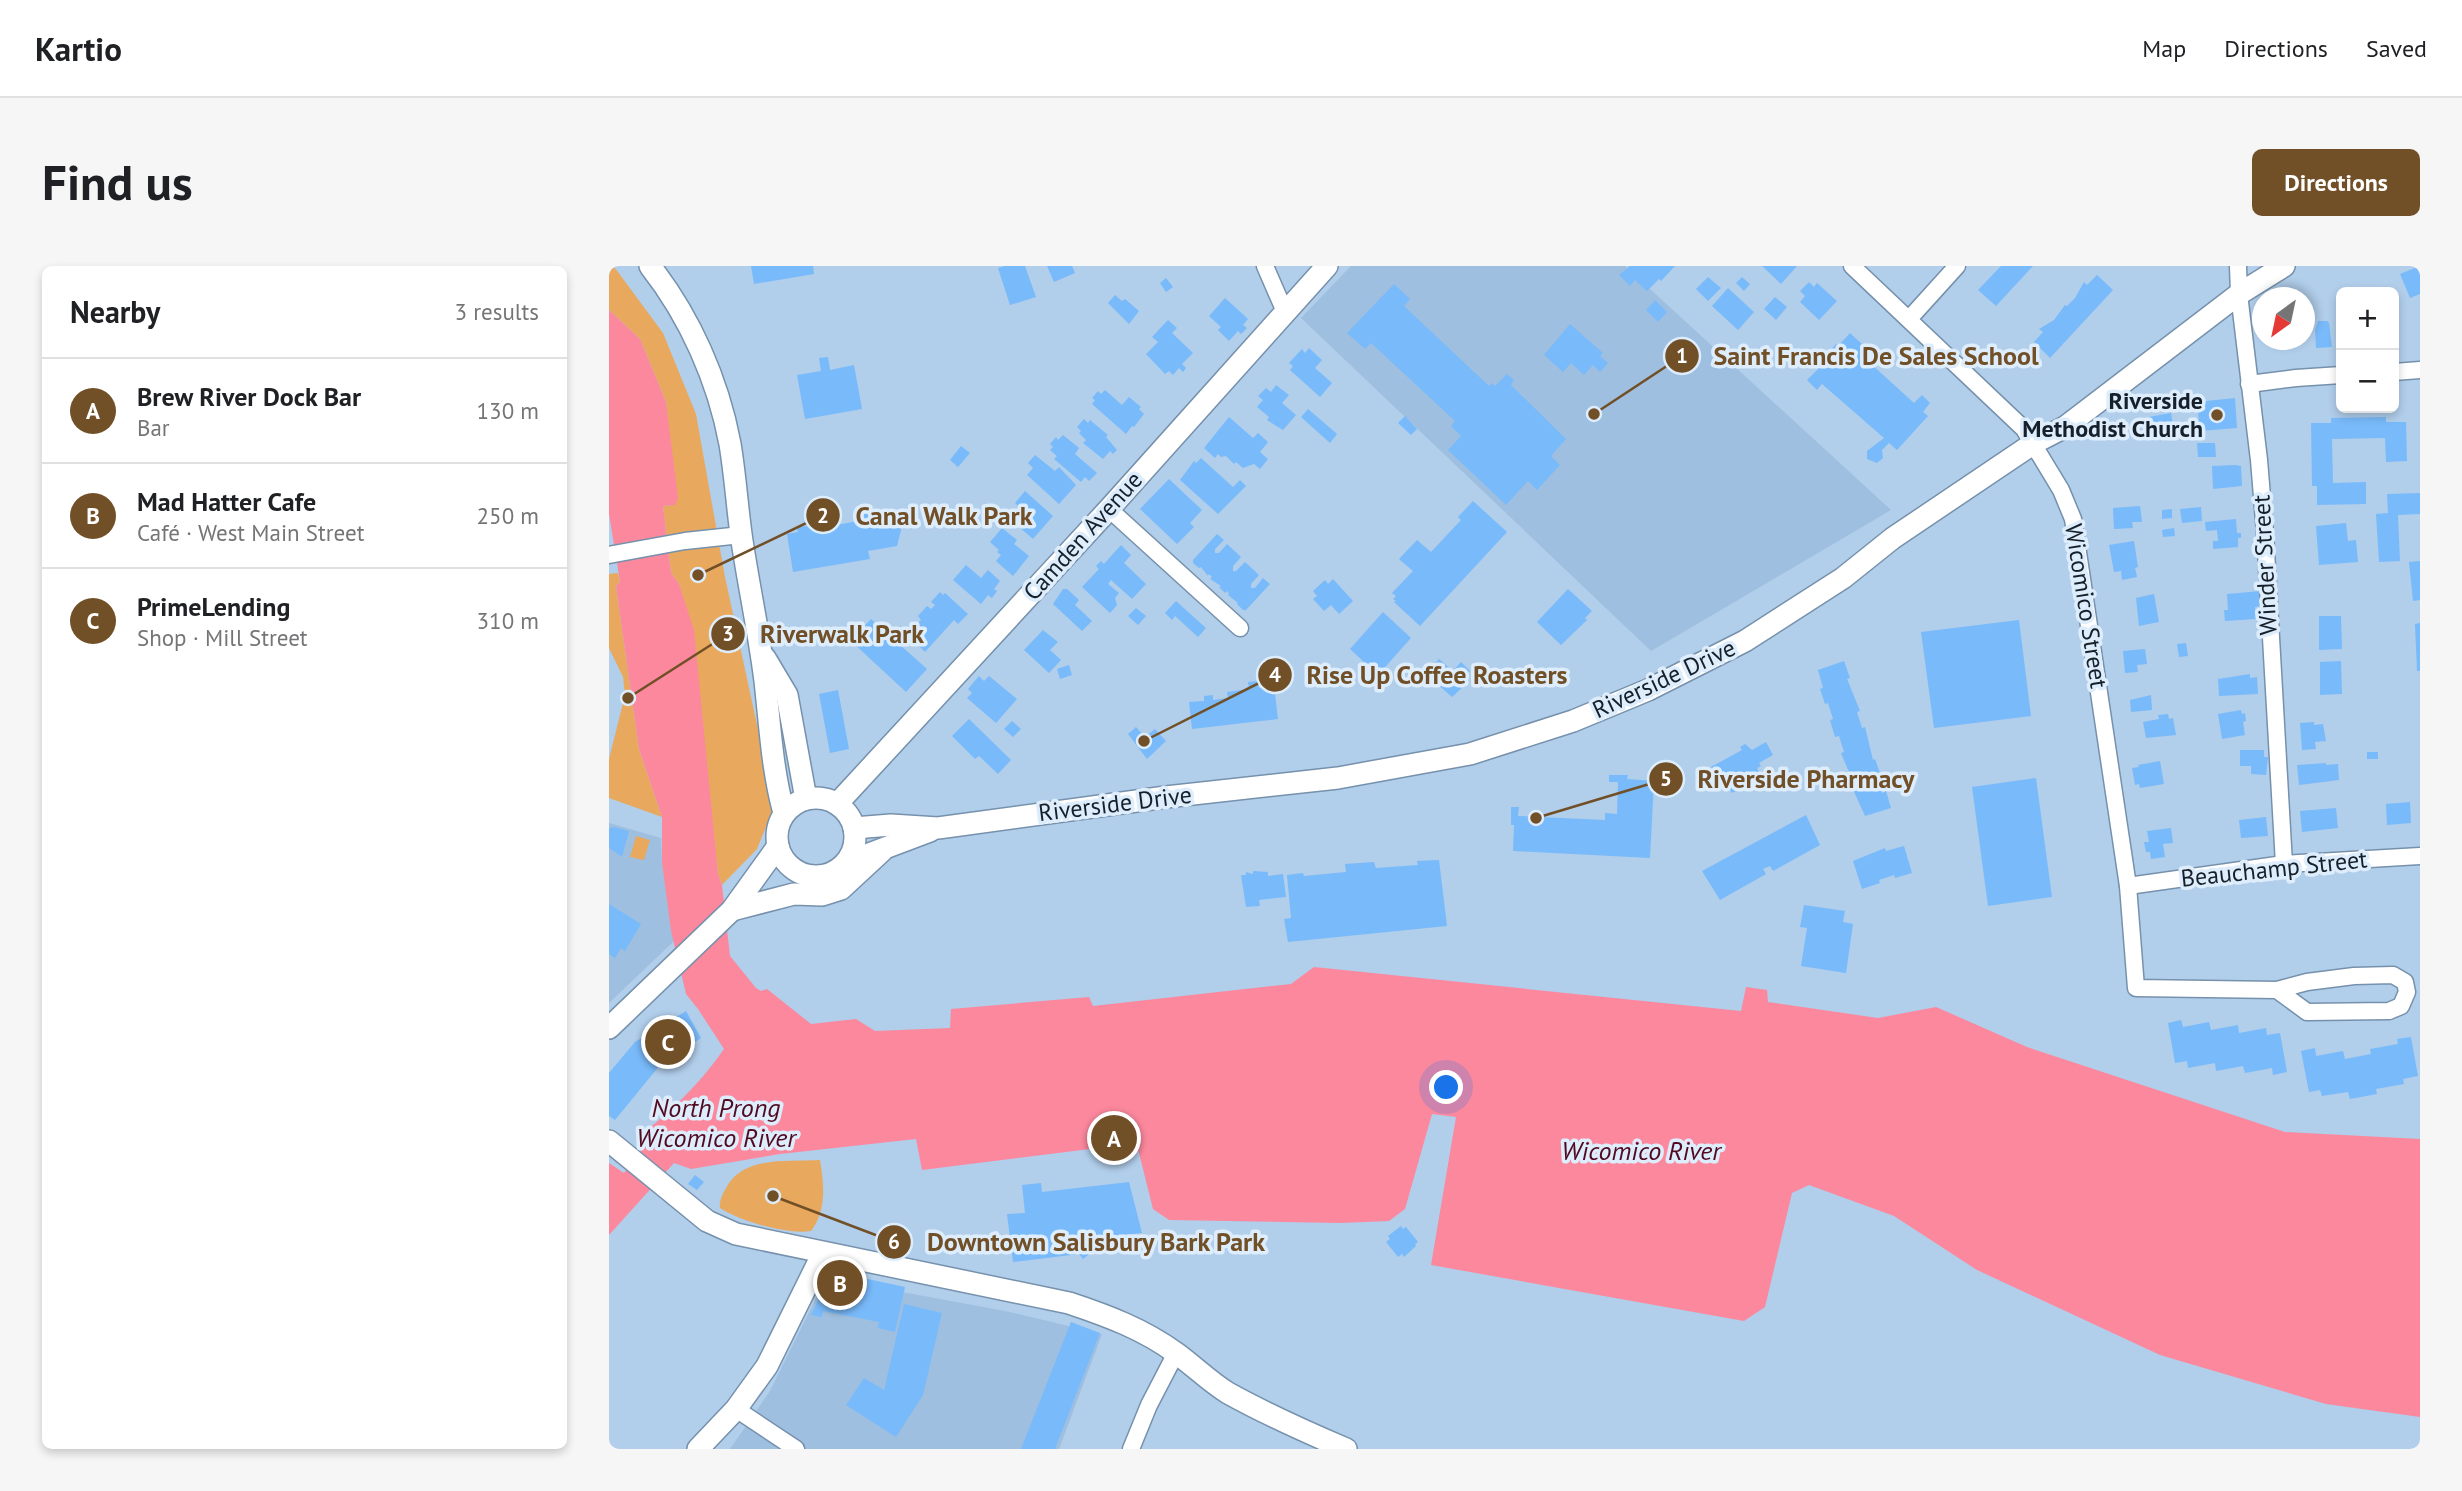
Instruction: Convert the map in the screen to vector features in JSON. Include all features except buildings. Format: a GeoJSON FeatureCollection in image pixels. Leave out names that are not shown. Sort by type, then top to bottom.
{"type":"FeatureCollection","features":[{"type":"Feature","properties":{"kind":"street"},"geometry":{"type":"LineString","coordinates":[[650,266],[689,326],[715,387],[729,440],[741,535],[761,651],[776,779],[784,813]]}},
{"type":"Feature","properties":{"kind":"street"},"geometry":{"type":"LineString","coordinates":[[1265,266],[1285,312]]}},
{"type":"Feature","properties":{"kind":"street","name":"Camden Avenue"},"geometry":{"type":"LineString","coordinates":[[837,804],[1109,509],[1327,266]]}},
{"type":"Feature","properties":{"kind":"street","name":"Wicomico Street"},"geometry":{"type":"LineString","coordinates":[[1852,266],[2024,429],[2061,490],[2073,519],[2128,886],[2136,988],[2277,990]]}},
{"type":"Feature","properties":{"kind":"street"},"geometry":{"type":"LineString","coordinates":[[1909,319],[1957,266]]}},
{"type":"Feature","properties":{"kind":"street","name":"Winder Street"},"geometry":{"type":"LineString","coordinates":[[2238,266],[2264,521],[2284,864]]}},
{"type":"Feature","properties":{"kind":"street","name":"Riverside Drive"},"geometry":{"type":"LineString","coordinates":[[854,828],[891,825],[937,828],[1185,794],[1338,778],[1470,754],[1573,721],[1648,690],[1745,641],[1843,578],[1893,538],[2034,443],[2065,427],[2239,294],[2284,266]]}},
{"type":"Feature","properties":{"kind":"street"},"geometry":{"type":"LineString","coordinates":[[2399,372],[2420,370]]}},
{"type":"Feature","properties":{"kind":"street"},"geometry":{"type":"LineString","coordinates":[[2249,384],[2336,375]]}},
{"type":"Feature","properties":{"kind":"street"},"geometry":{"type":"LineString","coordinates":[[1109,509],[1240,628]]}},
{"type":"Feature","properties":{"kind":"street"},"geometry":{"type":"LineString","coordinates":[[609,555],[685,541],[741,535]]}},
{"type":"Feature","properties":{"kind":"street"},"geometry":{"type":"LineString","coordinates":[[761,651],[787,695],[806,799]]}},
{"type":"Feature","properties":{"kind":"street"},"geometry":{"type":"LineString","coordinates":[[729,912],[771,885],[828,874],[847,861],[852,851],[854,828],[845,810],[827,799],[806,799],[794,804],[784,813],[776,835],[783,858],[792,868],[817,876]]}},
{"type":"Feature","properties":{"kind":"street","name":"Riverside Drive"},"geometry":{"type":"LineString","coordinates":[[847,861],[937,828]]}},
{"type":"Feature","properties":{"kind":"street"},"geometry":{"type":"LineString","coordinates":[[609,1028],[729,912],[778,846]]}},
{"type":"Feature","properties":{"kind":"street"},"geometry":{"type":"LineString","coordinates":[[729,912],[794,894],[822,895],[841,889],[882,850]]}},
{"type":"Feature","properties":{"kind":"street","name":"Beauchamp Street"},"geometry":{"type":"LineString","coordinates":[[2128,886],[2284,864],[2420,856]]}},
{"type":"Feature","properties":{"kind":"street"},"geometry":{"type":"LineString","coordinates":[[2393,975],[2405,982],[2407,992],[2400,1006],[2389,1011],[2307,1012],[2277,990],[2307,982],[2393,975]]}},
{"type":"Feature","properties":{"kind":"street"},"geometry":{"type":"LineString","coordinates":[[609,1141],[707,1221],[736,1234],[1069,1303],[1106,1315],[1140,1329],[1227,1392],[1297,1428],[1346,1449]]}},
{"type":"Feature","properties":{"kind":"street"},"geometry":{"type":"LineString","coordinates":[[698,1449],[736,1409],[767,1366],[823,1253]]}},
{"type":"Feature","properties":{"kind":"street"},"geometry":{"type":"LineString","coordinates":[[1131,1449],[1176,1353]]}},
{"type":"Feature","properties":{"kind":"street"},"geometry":{"type":"LineString","coordinates":[[736,1409],[796,1449]]}},
{"type":"Feature","properties":{"kind":"shaded area"},"geometry":{"type":"Polygon","coordinates":[[[609,266],[613,266],[618,272],[663,333],[696,414],[725,577],[769,780],[772,812],[757,849],[722,885],[718,874],[683,598],[679,584],[671,573],[663,506],[675,505],[666,402],[640,339],[609,310],[609,266]]]}},
{"type":"Feature","properties":{"kind":"shaded area"},"geometry":{"type":"Polygon","coordinates":[[[1351,266],[1625,266],[1891,510],[1651,651],[1301,318],[1351,266]]]}},
{"type":"Feature","properties":{"kind":"shaded area"},"geometry":{"type":"Polygon","coordinates":[[[618,573],[620,582],[616,586],[639,749],[662,817],[609,798],[609,759],[625,695],[623,677],[609,648],[609,574],[618,573]]]}},
{"type":"Feature","properties":{"kind":"shaded area"},"geometry":{"type":"Polygon","coordinates":[[[609,823],[661,838],[662,863],[674,941],[609,1003],[609,823]]]}},
{"type":"Feature","properties":{"kind":"shaded area"},"geometry":{"type":"Polygon","coordinates":[[[636,836],[650,840],[644,860],[630,857],[636,836]]]}},
{"type":"Feature","properties":{"kind":"shaded area"},"geometry":{"type":"Polygon","coordinates":[[[820,1160],[822,1206],[811,1231],[789,1231],[764,1226],[720,1208],[726,1188],[743,1170],[768,1162],[820,1160]]]}},
{"type":"Feature","properties":{"kind":"shaded area"},"geometry":{"type":"Polygon","coordinates":[[[826,1278],[1005,1311],[1102,1334],[1059,1449],[730,1449],[770,1391],[826,1278]]]}},
{"type":"Feature","properties":{"kind":"water","name":"Wicomico River"},"geometry":{"type":"Polygon","coordinates":[[[609,310],[640,339],[666,402],[678,498],[675,505],[663,506],[671,573],[679,584],[694,630],[718,874],[722,885],[730,956],[756,988],[761,991],[767,989],[811,1024],[856,1019],[875,1031],[950,1028],[951,1009],[1089,997],[1093,1006],[1291,984],[1314,967],[1741,1011],[1746,987],[1767,990],[1768,1002],[1878,1018],[1936,1007],[2027,1047],[2285,1132],[2420,1139],[2420,1417],[2326,1404],[2160,1355],[1977,1270],[1894,1216],[1809,1185],[1792,1193],[1765,1307],[1744,1321],[1431,1265],[1456,1117],[1432,1114],[1405,1209],[1389,1221],[1340,1223],[1169,1220],[1153,1209],[1130,1117],[1095,1120],[1098,1148],[922,1170],[916,1139],[780,1154],[691,1169],[674,1163],[609,1235],[609,1163],[624,1173],[645,1146],[636,1139],[683,1097],[724,1049],[686,994],[671,931],[662,863],[662,817],[639,749],[616,586],[620,582],[609,514],[609,310]]]}},
{"type":"Feature","properties":{"kind":"place","name":"Saint Francis De Sales School"},"geometry":{"type":"Point","coordinates":[1594,414]}},
{"type":"Feature","properties":{"kind":"place","name":"Riverside Methodist Church"},"geometry":{"type":"Point","coordinates":[2217,415]}},
{"type":"Feature","properties":{"kind":"place","name":"Canal Walk Park"},"geometry":{"type":"Point","coordinates":[698,575]}},
{"type":"Feature","properties":{"kind":"place","name":"Riverwalk Park"},"geometry":{"type":"Point","coordinates":[628,698]}},
{"type":"Feature","properties":{"kind":"place","name":"Rise Up Coffee Roasters"},"geometry":{"type":"Point","coordinates":[1144,741]}},
{"type":"Feature","properties":{"kind":"place","name":"Riverside Pharmacy"},"geometry":{"type":"Point","coordinates":[1536,818]}},
{"type":"Feature","properties":{"kind":"place","name":"PrimeLending"},"geometry":{"type":"Point","coordinates":[668,1042]}},
{"type":"Feature","properties":{"kind":"place","name":"Brew River Dock Bar"},"geometry":{"type":"Point","coordinates":[1114,1138]}},
{"type":"Feature","properties":{"kind":"place","name":"Downtown Salisbury Bark Park"},"geometry":{"type":"Point","coordinates":[773,1196]}},
{"type":"Feature","properties":{"kind":"place","name":"Mad Hatter Cafe"},"geometry":{"type":"Point","coordinates":[840,1283]}},
{"type":"Feature","properties":{"kind":"water label","name":"North Prong Wicomico River"},"geometry":{"type":"Point","coordinates":[716,1123]}}]}
